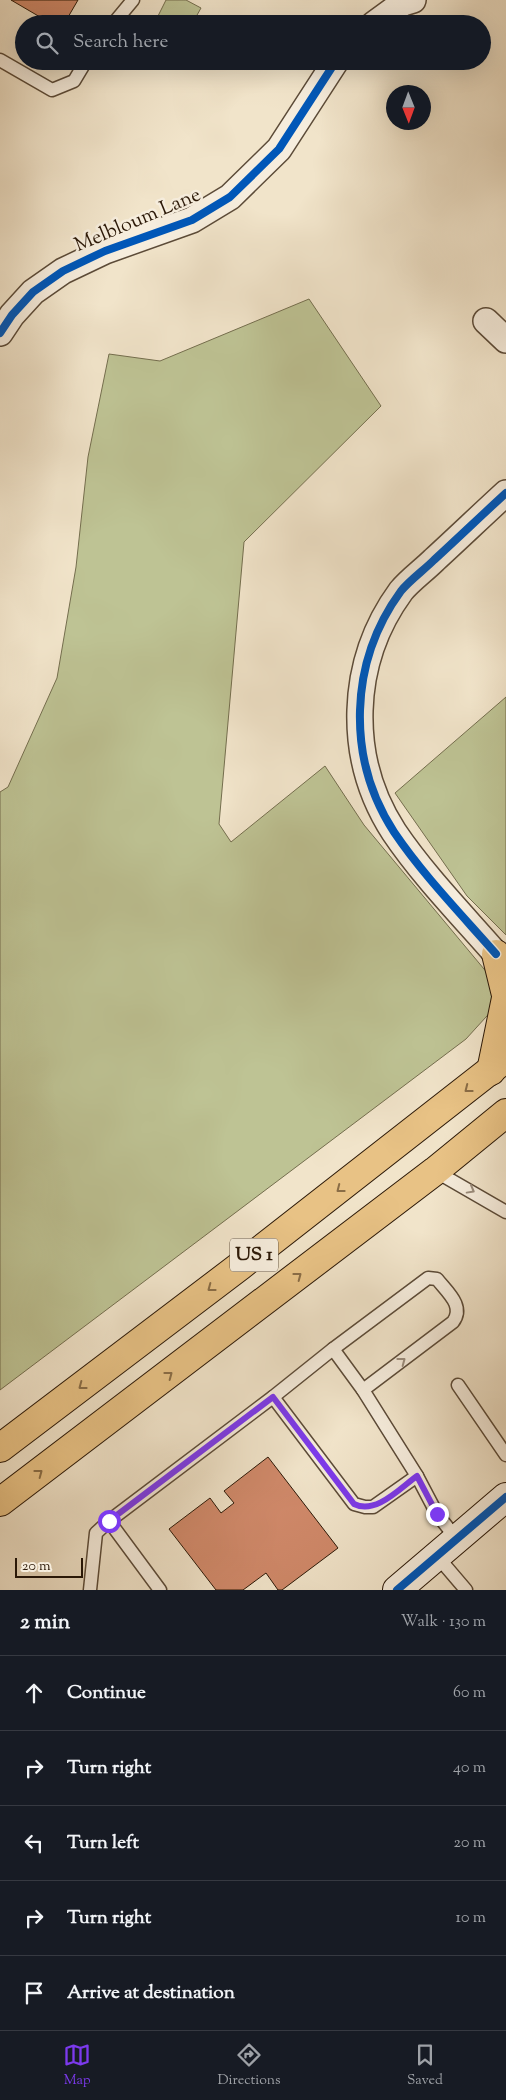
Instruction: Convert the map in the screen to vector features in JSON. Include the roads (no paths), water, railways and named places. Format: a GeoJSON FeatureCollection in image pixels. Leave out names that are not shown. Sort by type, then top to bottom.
{"type":"FeatureCollection","features":[{"type":"Feature","properties":{"kind":"highway"},"geometry":{"type":"LineString","coordinates":[[498,1065],[506,996],[501,956]]}},
{"type":"Feature","properties":{"kind":"highway","name":"US 1"},"geometry":{"type":"LineString","coordinates":[[0,1448],[498,1065]]}},
{"type":"Feature","properties":{"kind":"highway","name":"US 1"},"geometry":{"type":"LineString","coordinates":[[0,1502],[435,1171],[506,1112]]}},
{"type":"Feature","properties":{"kind":"street"},"geometry":{"type":"LineString","coordinates":[[387,15],[404,3],[413,0]]}},
{"type":"Feature","properties":{"kind":"street","name":"Melbloum Lane"},"geometry":{"type":"LineString","coordinates":[[0,333],[12,315],[33,292],[63,271],[104,251],[192,220],[230,197],[279,149],[330,70]]}},
{"type":"Feature","properties":{"kind":"street"},"geometry":{"type":"LineString","coordinates":[[486,321],[506,340]]}},
{"type":"Feature","properties":{"kind":"street"},"geometry":{"type":"LineString","coordinates":[[501,956],[429,876],[394,832],[379,805],[370,780],[363,756],[359,725],[364,667],[373,640],[386,614],[402,590],[506,493]]}},
{"type":"Feature","properties":{"kind":"street"},"geometry":{"type":"LineString","coordinates":[[397,1590],[506,1497]]}},
{"type":"Feature","properties":{"kind":"lane"},"geometry":{"type":"LineString","coordinates":[[120,15],[133,0]]}},
{"type":"Feature","properties":{"kind":"lane"},"geometry":{"type":"LineString","coordinates":[[0,60],[15,69]]}},
{"type":"Feature","properties":{"kind":"lane"},"geometry":{"type":"LineString","coordinates":[[17,70],[52,90],[74,81],[81,70]]}},
{"type":"Feature","properties":{"kind":"lane"},"geometry":{"type":"LineString","coordinates":[[435,1171],[506,1212]]}},
{"type":"Feature","properties":{"kind":"lane"},"geometry":{"type":"LineString","coordinates":[[90,1590],[96,1532],[428,1278],[437,1279],[456,1304],[459,1312],[453,1322],[363,1390]]}},
{"type":"Feature","properties":{"kind":"lane"},"geometry":{"type":"LineString","coordinates":[[333,1349],[363,1390],[417,1476],[437,1514],[447,1547],[466,1590]]}},
{"type":"Feature","properties":{"kind":"lane"},"geometry":{"type":"LineString","coordinates":[[458,1385],[506,1455]]}},
{"type":"Feature","properties":{"kind":"lane"},"geometry":{"type":"LineString","coordinates":[[273,1397],[354,1504],[365,1507],[376,1505],[417,1476]]}},
{"type":"Feature","properties":{"kind":"lane"},"geometry":{"type":"LineString","coordinates":[[109,1521],[160,1590]]}}]}
